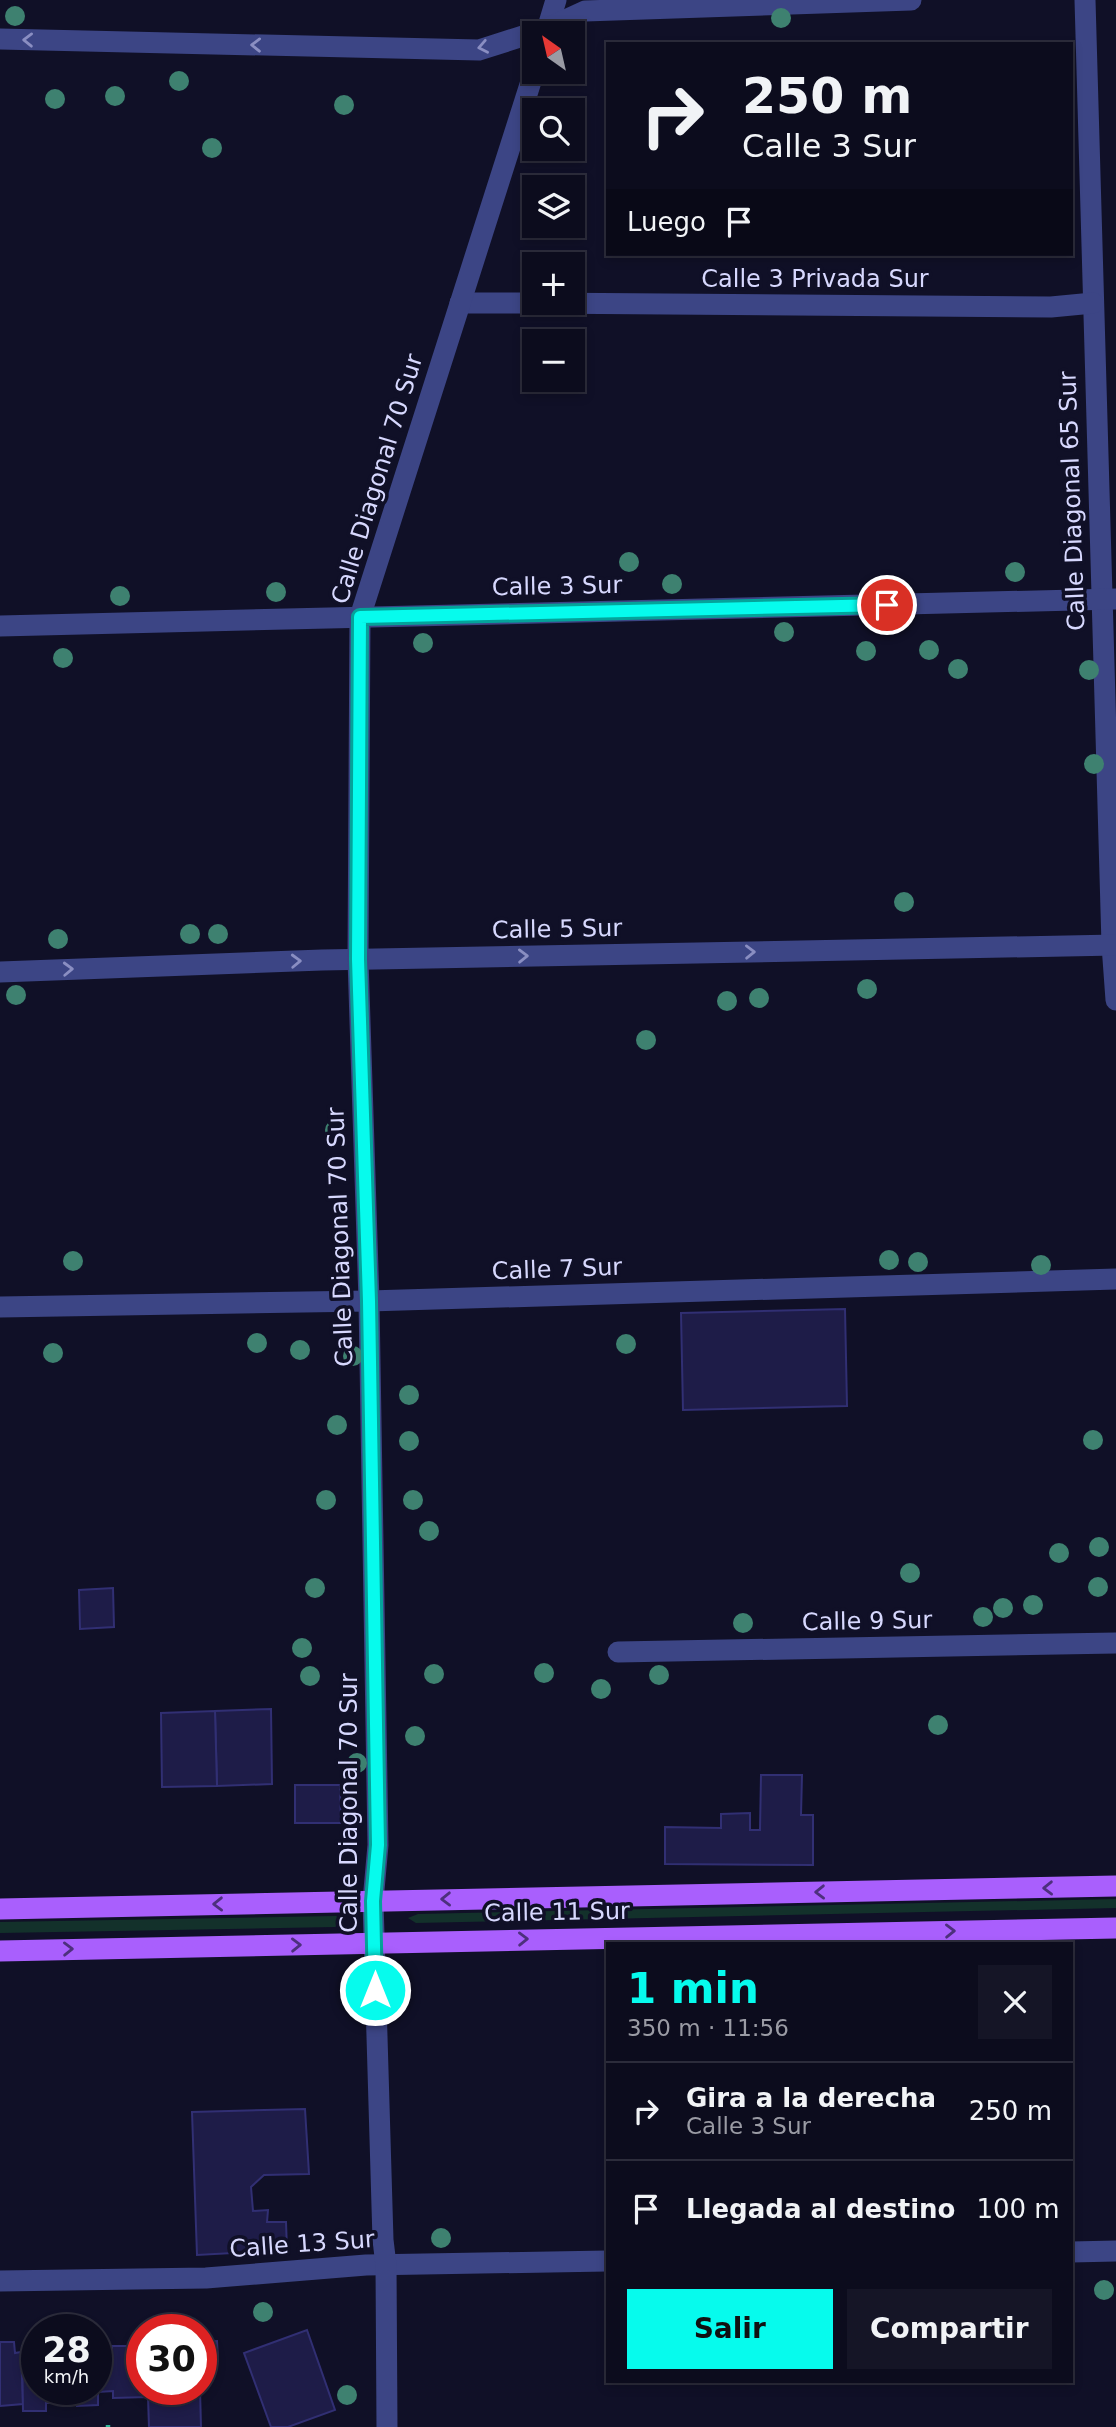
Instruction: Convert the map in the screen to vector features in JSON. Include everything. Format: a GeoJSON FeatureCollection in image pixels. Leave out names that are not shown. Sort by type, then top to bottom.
{"type":"FeatureCollection","features":[{"type":"Feature","properties":{"kind":"main road","name":"Calle 11 Sur"},"geometry":{"type":"LineString","coordinates":[[0,1909],[1116,1886]]}},
{"type":"Feature","properties":{"kind":"main road","name":"Calle 11 Sur"},"geometry":{"type":"LineString","coordinates":[[0,1951],[1116,1928]]}},
{"type":"Feature","properties":{"kind":"street"},"geometry":{"type":"LineString","coordinates":[[550,21],[556,0]]}},
{"type":"Feature","properties":{"kind":"street"},"geometry":{"type":"LineString","coordinates":[[566,21],[585,11],[911,0]]}},
{"type":"Feature","properties":{"kind":"street","name":"Calle Diagonal 65 Sur"},"geometry":{"type":"LineString","coordinates":[[1085,0],[1093,303],[1108,599],[1116,1000]]}},
{"type":"Feature","properties":{"kind":"street"},"geometry":{"type":"LineString","coordinates":[[0,39],[479,50],[522,38]]}},
{"type":"Feature","properties":{"kind":"street","name":"Calle Diagonal 70 Sur"},"geometry":{"type":"LineString","coordinates":[[387,2427],[386,2265],[376,2047],[373,1901],[378,1845],[369,1301],[358,959],[360,617],[530,84]]}},
{"type":"Feature","properties":{"kind":"street","name":"Calle 3 Privada Sur"},"geometry":{"type":"LineString","coordinates":[[460,303],[522,303]]}},
{"type":"Feature","properties":{"kind":"street","name":"Calle 3 Privada Sur"},"geometry":{"type":"LineString","coordinates":[[585,303],[1051,307],[1093,303]]}},
{"type":"Feature","properties":{"kind":"street","name":"Calle 3 Sur"},"geometry":{"type":"LineString","coordinates":[[0,626],[1108,599]]}},
{"type":"Feature","properties":{"kind":"street","name":"Calle 5 Sur"},"geometry":{"type":"LineString","coordinates":[[0,972],[358,959],[1114,945]]}},
{"type":"Feature","properties":{"kind":"street","name":"Calle 7 Sur"},"geometry":{"type":"LineString","coordinates":[[0,1307],[369,1301],[1116,1279]]}},
{"type":"Feature","properties":{"kind":"street","name":"Calle 9 Sur"},"geometry":{"type":"LineString","coordinates":[[618,1652],[1116,1643]]}},
{"type":"Feature","properties":{"kind":"street"},"geometry":{"type":"LineString","coordinates":[[1073,2252],[1116,2251]]}},
{"type":"Feature","properties":{"kind":"street","name":"Calle 13 Sur"},"geometry":{"type":"LineString","coordinates":[[0,2281],[206,2277],[386,2265],[606,2261]]}},
{"type":"Feature","properties":{"kind":"green space"},"geometry":{"type":"Polygon","coordinates":[[[1116,1899],[1116,1908],[416,1923],[408,1918],[418,1914],[1116,1899]]]}},
{"type":"Feature","properties":{"kind":"green space"},"geometry":{"type":"Polygon","coordinates":[[[336,1916],[345,1921],[335,1927],[0,1933],[0,1922],[336,1916]]]}},
{"type":"Feature","properties":{"kind":"building"},"geometry":{"type":"Polygon","coordinates":[[[845,1309],[847,1406],[683,1410],[681,1313],[845,1309]]]}},
{"type":"Feature","properties":{"kind":"building"},"geometry":{"type":"Polygon","coordinates":[[[113,1588],[114,1627],[80,1629],[79,1590],[113,1588]]]}},
{"type":"Feature","properties":{"kind":"building"},"geometry":{"type":"Polygon","coordinates":[[[271,1709],[272,1784],[217,1786],[215,1711],[271,1709]]]}},
{"type":"Feature","properties":{"kind":"building"},"geometry":{"type":"Polygon","coordinates":[[[215,1711],[217,1786],[162,1787],[161,1713],[215,1711]]]}},
{"type":"Feature","properties":{"kind":"building"},"geometry":{"type":"Polygon","coordinates":[[[761,1775],[802,1775],[801,1815],[813,1815],[813,1865],[665,1864],[665,1827],[721,1828],[721,1814],[750,1813],[750,1830],[760,1830],[761,1775]]]}},
{"type":"Feature","properties":{"kind":"building"},"geometry":{"type":"Polygon","coordinates":[[[295,1785],[340,1785],[341,1823],[295,1823],[295,1785]]]}},
{"type":"Feature","properties":{"kind":"building"},"geometry":{"type":"Polygon","coordinates":[[[305,2109],[309,2174],[264,2175],[251,2187],[253,2211],[268,2210],[267,2222],[286,2222],[287,2250],[197,2255],[192,2112],[305,2109]]]}},
{"type":"Feature","properties":{"kind":"building"},"geometry":{"type":"Polygon","coordinates":[[[307,2330],[335,2410],[288,2427],[271,2427],[244,2353],[307,2330]]]}},
{"type":"Feature","properties":{"kind":"building"},"geometry":{"type":"Polygon","coordinates":[[[0,2342],[14,2342],[15,2353],[21,2352],[21,2404],[0,2406],[0,2342]]]}},
{"type":"Feature","properties":{"kind":"building"},"geometry":{"type":"Polygon","coordinates":[[[112,2346],[126,2346],[126,2398],[113,2398],[112,2346]]]}},
{"type":"Feature","properties":{"kind":"building"},"geometry":{"type":"Polygon","coordinates":[[[23,2405],[46,2405],[46,2411],[23,2411],[23,2405]]]}},
{"type":"Feature","properties":{"kind":"building"},"geometry":{"type":"Polygon","coordinates":[[[148,2405],[200,2405],[201,2427],[149,2427],[148,2405]]]}},
{"type":"Feature","properties":{"kind":"route"},"geometry":{"type":"LineString","coordinates":[[375,1990],[373,1901],[378,1845],[370,1328],[358,959],[360,617],[887,605]]}}]}
